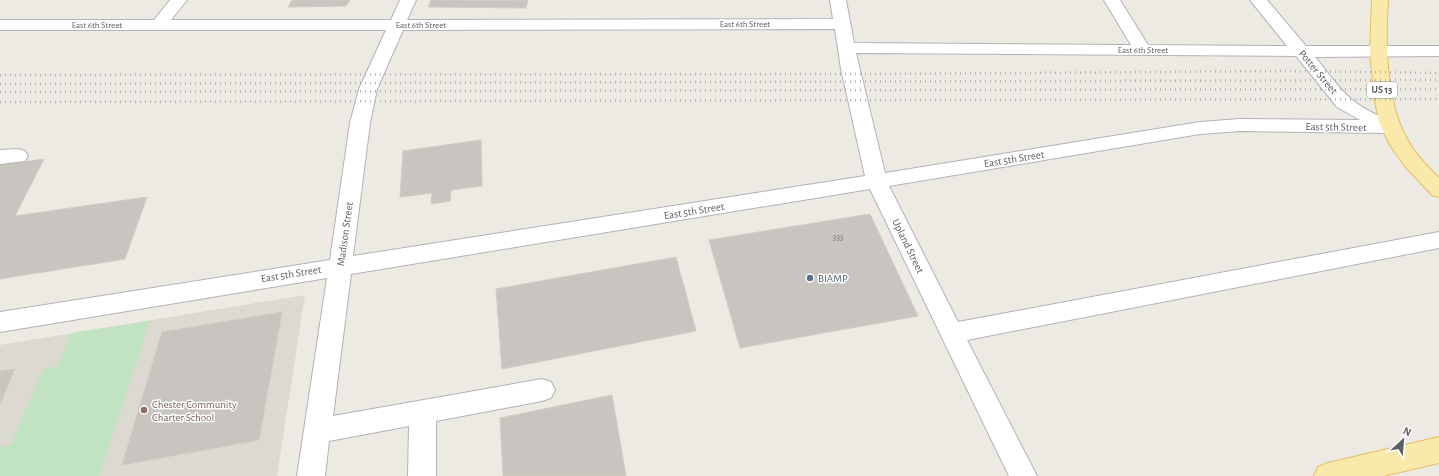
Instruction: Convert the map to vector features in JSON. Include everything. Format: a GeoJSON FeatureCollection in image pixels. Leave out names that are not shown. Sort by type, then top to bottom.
{"type":"FeatureCollection","features":[{"type":"Feature","properties":{"kind":"main road","name":"US 13"},"geometry":{"type":"LineString","coordinates":[[1380,0],[1377,31],[1377,52],[1384,103],[1391,127],[1407,156],[1439,190]]}},
{"type":"Feature","properties":{"kind":"main road"},"geometry":{"type":"LineString","coordinates":[[1328,476],[1439,450]]}},
{"type":"Feature","properties":{"kind":"street"},"geometry":{"type":"LineString","coordinates":[[158,26],[179,0]]}},
{"type":"Feature","properties":{"kind":"street","name":"Madison Street"},"geometry":{"type":"LineString","coordinates":[[311,476],[360,123],[368,89],[408,0]]}},
{"type":"Feature","properties":{"kind":"street","name":"Upland Street"},"geometry":{"type":"LineString","coordinates":[[838,0],[850,69],[877,182],[951,334],[1023,476]]}},
{"type":"Feature","properties":{"kind":"street"},"geometry":{"type":"LineString","coordinates":[[1112,0],[1143,50]]}},
{"type":"Feature","properties":{"kind":"street","name":"Potter Street"},"geometry":{"type":"LineString","coordinates":[[1258,0],[1344,103],[1356,111],[1391,127]]}},
{"type":"Feature","properties":{"kind":"street","name":"East 6th Street"},"geometry":{"type":"LineString","coordinates":[[0,25],[843,24]]}},
{"type":"Feature","properties":{"kind":"street","name":"East 6th Street"},"geometry":{"type":"LineString","coordinates":[[847,48],[978,51],[1439,51]]}},
{"type":"Feature","properties":{"kind":"street","name":"East 5th Street"},"geometry":{"type":"LineString","coordinates":[[0,322],[341,266],[877,182],[1220,126],[1391,127]]}},
{"type":"Feature","properties":{"kind":"street"},"geometry":{"type":"LineString","coordinates":[[951,334],[1439,240]]}},
{"type":"Feature","properties":{"kind":"street"},"geometry":{"type":"LineString","coordinates":[[317,431],[542,390]]}},
{"type":"Feature","properties":{"kind":"street"},"geometry":{"type":"LineString","coordinates":[[422,476],[423,412]]}},
{"type":"Feature","properties":{"kind":"shaded area","name":"Chester Community Charter School"},"geometry":{"type":"Polygon","coordinates":[[[305,295],[277,476],[0,476],[0,345],[305,295]]]}},
{"type":"Feature","properties":{"kind":"green space"},"geometry":{"type":"Polygon","coordinates":[[[150,321],[99,476],[0,476],[0,447],[11,445],[43,369],[58,366],[71,333],[150,321]]]}},
{"type":"Feature","properties":{"kind":"building"},"geometry":{"type":"Polygon","coordinates":[[[292,0],[350,0],[346,6],[288,7],[292,0]]]}},
{"type":"Feature","properties":{"kind":"building"},"geometry":{"type":"Polygon","coordinates":[[[431,0],[528,0],[526,8],[428,7],[431,0]]]}},
{"type":"Feature","properties":{"kind":"building"},"geometry":{"type":"Polygon","coordinates":[[[481,140],[482,186],[451,190],[450,201],[431,204],[432,193],[400,197],[403,151],[481,140]]]}},
{"type":"Feature","properties":{"kind":"building"},"geometry":{"type":"Polygon","coordinates":[[[44,159],[15,216],[147,197],[125,259],[0,279],[0,165],[44,159]]]}},
{"type":"Feature","properties":{"kind":"building","name":"BIAMP"},"geometry":{"type":"Polygon","coordinates":[[[870,214],[918,316],[740,348],[709,240],[870,214]]]}},
{"type":"Feature","properties":{"kind":"building"},"geometry":{"type":"Polygon","coordinates":[[[676,257],[696,331],[502,369],[496,289],[676,257]]]}},
{"type":"Feature","properties":{"kind":"building"},"geometry":{"type":"Polygon","coordinates":[[[282,312],[259,440],[122,465],[162,332],[282,312]]]}},
{"type":"Feature","properties":{"kind":"building"},"geometry":{"type":"Polygon","coordinates":[[[15,369],[0,404],[0,371],[15,369]]]}},
{"type":"Feature","properties":{"kind":"building"},"geometry":{"type":"Polygon","coordinates":[[[612,395],[626,476],[503,476],[500,418],[612,395]]]}},
{"type":"Feature","properties":{"kind":"railway"},"geometry":{"type":"LineString","coordinates":[[0,75],[883,74],[1284,71],[1439,73]]}},
{"type":"Feature","properties":{"kind":"railway"},"geometry":{"type":"LineString","coordinates":[[0,84],[1439,80]]}},
{"type":"Feature","properties":{"kind":"railway"},"geometry":{"type":"LineString","coordinates":[[0,92],[1439,89]]}},
{"type":"Feature","properties":{"kind":"railway"},"geometry":{"type":"LineString","coordinates":[[0,102],[1439,99]]}},
{"type":"Feature","properties":{"kind":"place","name":"BIAMP"},"geometry":{"type":"Point","coordinates":[810,278]}},
{"type":"Feature","properties":{"kind":"place","name":"Chester Community Charter School"},"geometry":{"type":"Point","coordinates":[144,410]}}]}
